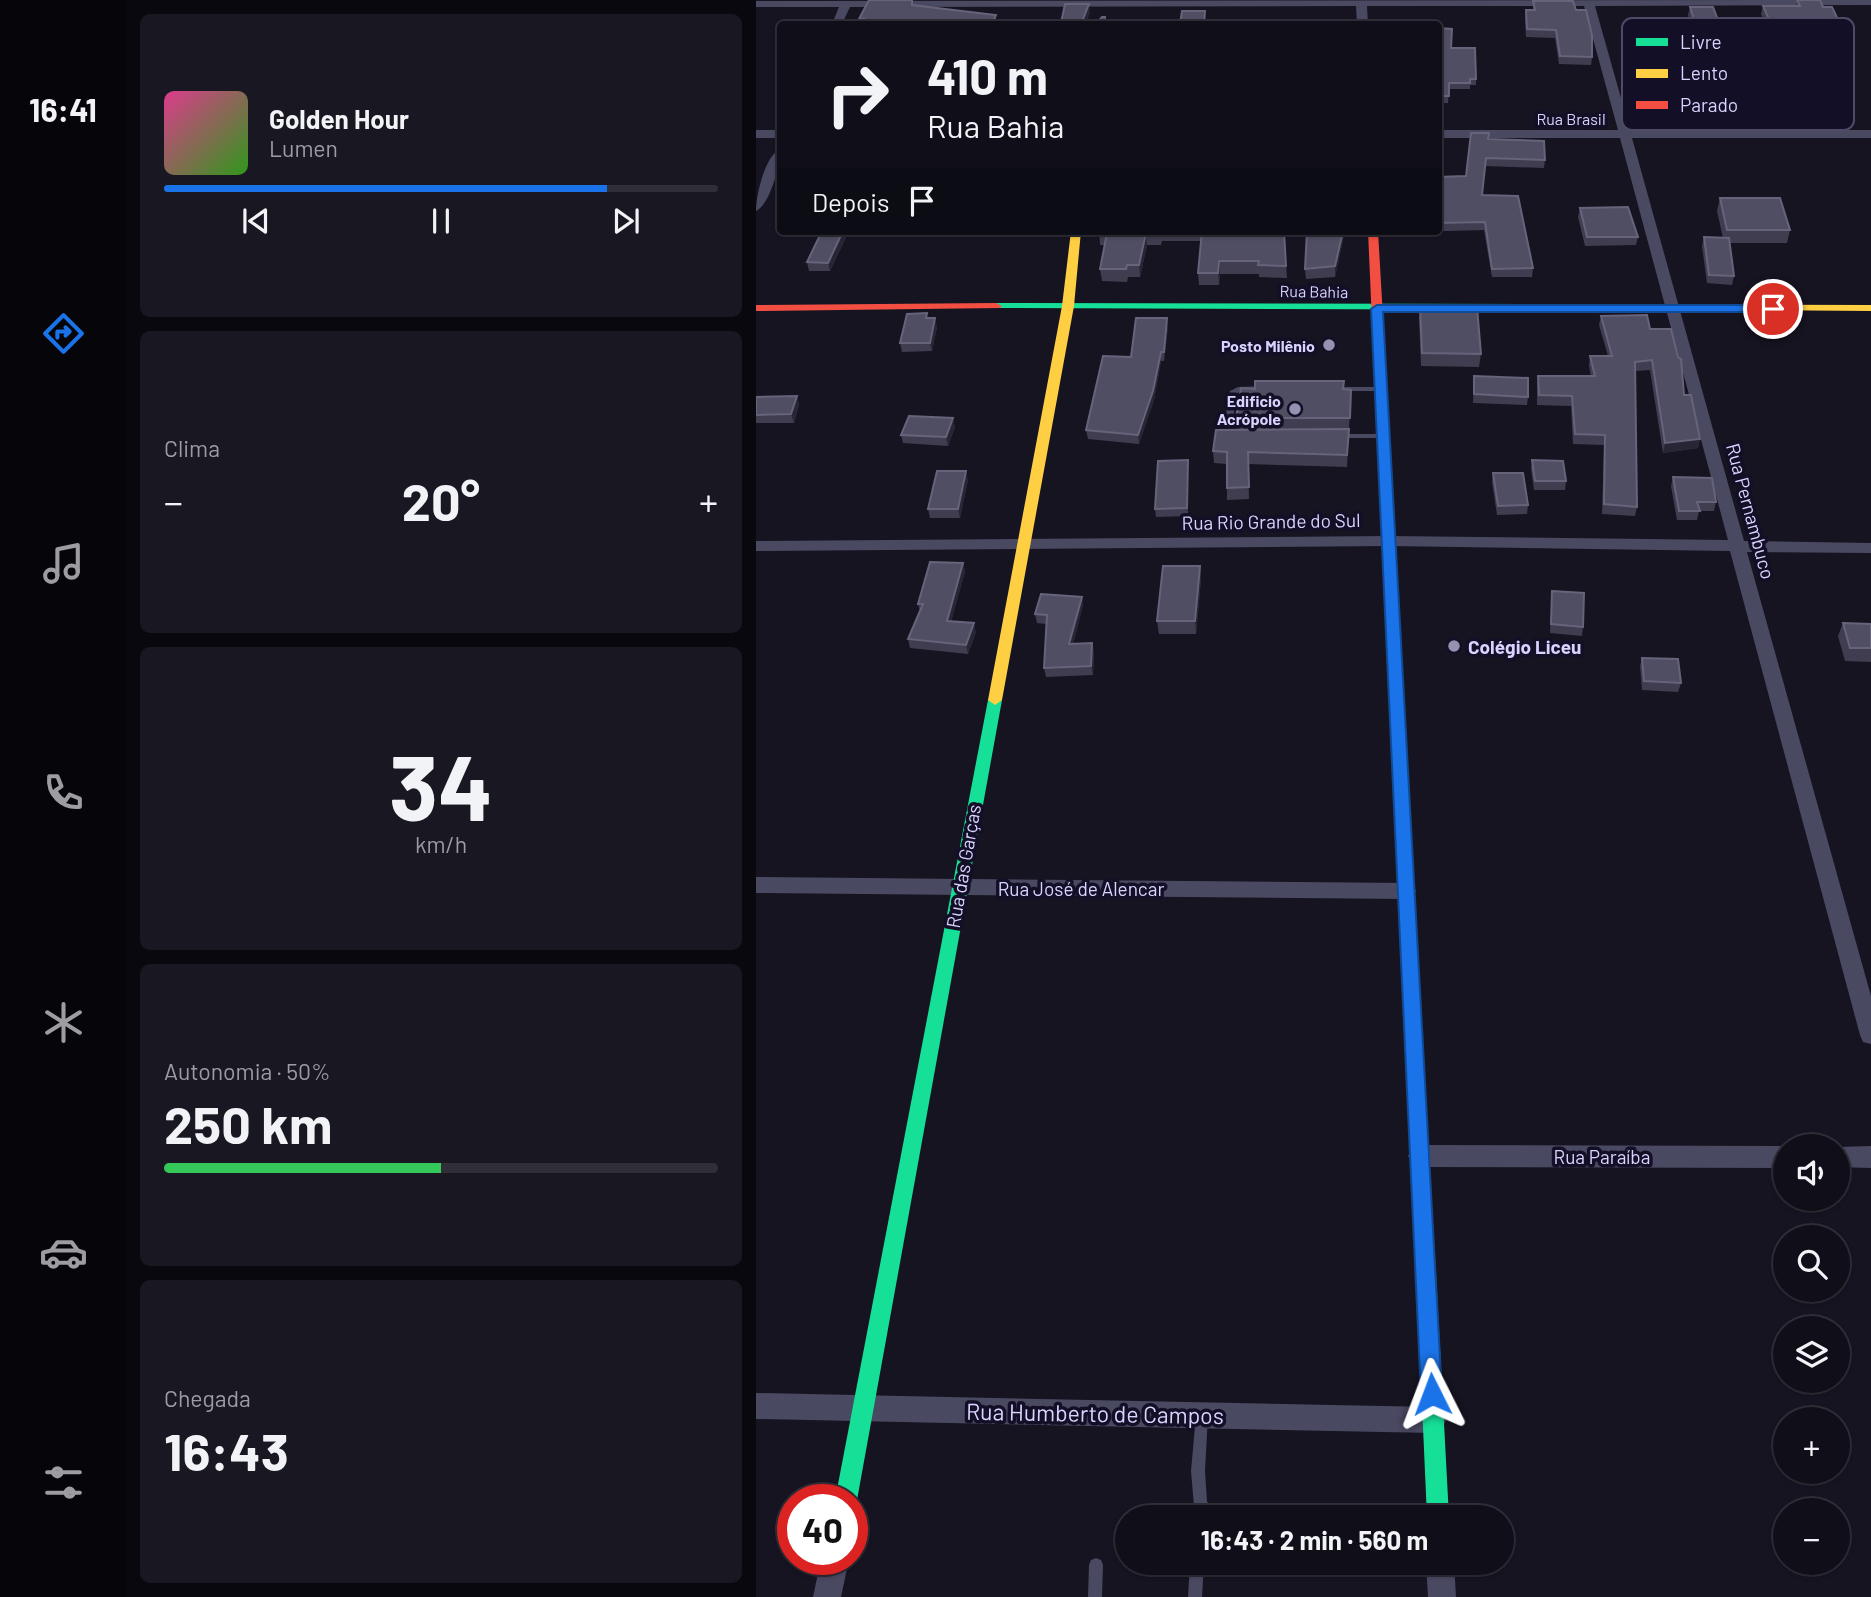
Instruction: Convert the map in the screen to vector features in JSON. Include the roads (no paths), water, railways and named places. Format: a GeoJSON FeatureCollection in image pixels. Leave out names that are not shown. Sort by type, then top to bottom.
{"type":"FeatureCollection","features":[{"type":"Feature","properties":{"kind":"street"},"geometry":{"type":"LineString","coordinates":[[756,4],[847,2],[1111,6],[1588,1],[1870,3]]}},
{"type":"Feature","properties":{"kind":"street","name":"Rua Pernambuco"},"geometry":{"type":"LineString","coordinates":[[1588,1],[1622,117]]}},
{"type":"Feature","properties":{"kind":"street"},"geometry":{"type":"LineString","coordinates":[[838,21],[847,2]]}},
{"type":"Feature","properties":{"kind":"street"},"geometry":{"type":"LineString","coordinates":[[1361,2],[1363,21]]}},
{"type":"Feature","properties":{"kind":"street","name":"Rua Pernambuco"},"geometry":{"type":"LineString","coordinates":[[1626,130],[1871,1034]]}},
{"type":"Feature","properties":{"kind":"street"},"geometry":{"type":"LineString","coordinates":[[756,134],[777,134]]}},
{"type":"Feature","properties":{"kind":"street","name":"Rua Brasil"},"geometry":{"type":"LineString","coordinates":[[1442,134],[1871,134]]}},
{"type":"Feature","properties":{"kind":"street"},"geometry":{"type":"LineString","coordinates":[[756,207],[777,160]]}},
{"type":"Feature","properties":{"kind":"street","name":"Rua das Garças"},"geometry":{"type":"LineString","coordinates":[[849,1484],[1068,306],[1076,235]]}},
{"type":"Feature","properties":{"kind":"street"},"geometry":{"type":"LineString","coordinates":[[1373,235],[1437,1505]]}},
{"type":"Feature","properties":{"kind":"street","name":"Rua Bahia"},"geometry":{"type":"LineString","coordinates":[[756,308],[1871,308]]}},
{"type":"Feature","properties":{"kind":"street","name":"Rua Rio Grande do Sul"},"geometry":{"type":"LineString","coordinates":[[756,546],[1022,546],[1389,541],[1871,548]]}},
{"type":"Feature","properties":{"kind":"street","name":"Rua José de Alencar"},"geometry":{"type":"LineString","coordinates":[[756,885],[1406,891]]}},
{"type":"Feature","properties":{"kind":"street","name":"Rua Paraíba"},"geometry":{"type":"LineString","coordinates":[[1420,1156],[1773,1157]]}},
{"type":"Feature","properties":{"kind":"street"},"geometry":{"type":"LineString","coordinates":[[1850,1157],[1871,1157]]}},
{"type":"Feature","properties":{"kind":"street","name":"Rua Humberto de Campos"},"geometry":{"type":"LineString","coordinates":[[756,1406],[1433,1420]]}},
{"type":"Feature","properties":{"kind":"street"},"geometry":{"type":"LineString","coordinates":[[827,1597],[832,1575]]}},
{"type":"Feature","properties":{"kind":"street"},"geometry":{"type":"LineString","coordinates":[[1441,1575],[1442,1597]]}},
{"type":"Feature","properties":{"kind":"lane"},"geometry":{"type":"LineString","coordinates":[[1229,419],[1233,393],[1247,388],[1273,388]]}},
{"type":"Feature","properties":{"kind":"lane"},"geometry":{"type":"LineString","coordinates":[[1327,388],[1381,389]]}},
{"type":"Feature","properties":{"kind":"lane"},"geometry":{"type":"LineString","coordinates":[[1330,436],[1383,436]]}},
{"type":"Feature","properties":{"kind":"lane"},"geometry":{"type":"LineString","coordinates":[[1200,1505],[1198,1471],[1202,1415]]}},
{"type":"Feature","properties":{"kind":"lane"},"geometry":{"type":"LineString","coordinates":[[1095,1597],[1096,1565]]}},
{"type":"Feature","properties":{"kind":"lane"},"geometry":{"type":"LineString","coordinates":[[1195,1597],[1197,1575]]}},
{"type":"Feature","properties":{"kind":"place","name":"Posto Milênio"},"geometry":{"type":"Point","coordinates":[1329,345]}},
{"type":"Feature","properties":{"kind":"place","name":"Edificio Acrópole"},"geometry":{"type":"Point","coordinates":[1295,409]}},
{"type":"Feature","properties":{"kind":"place","name":"Colégio Liceu"},"geometry":{"type":"Point","coordinates":[1454,646]}}]}
